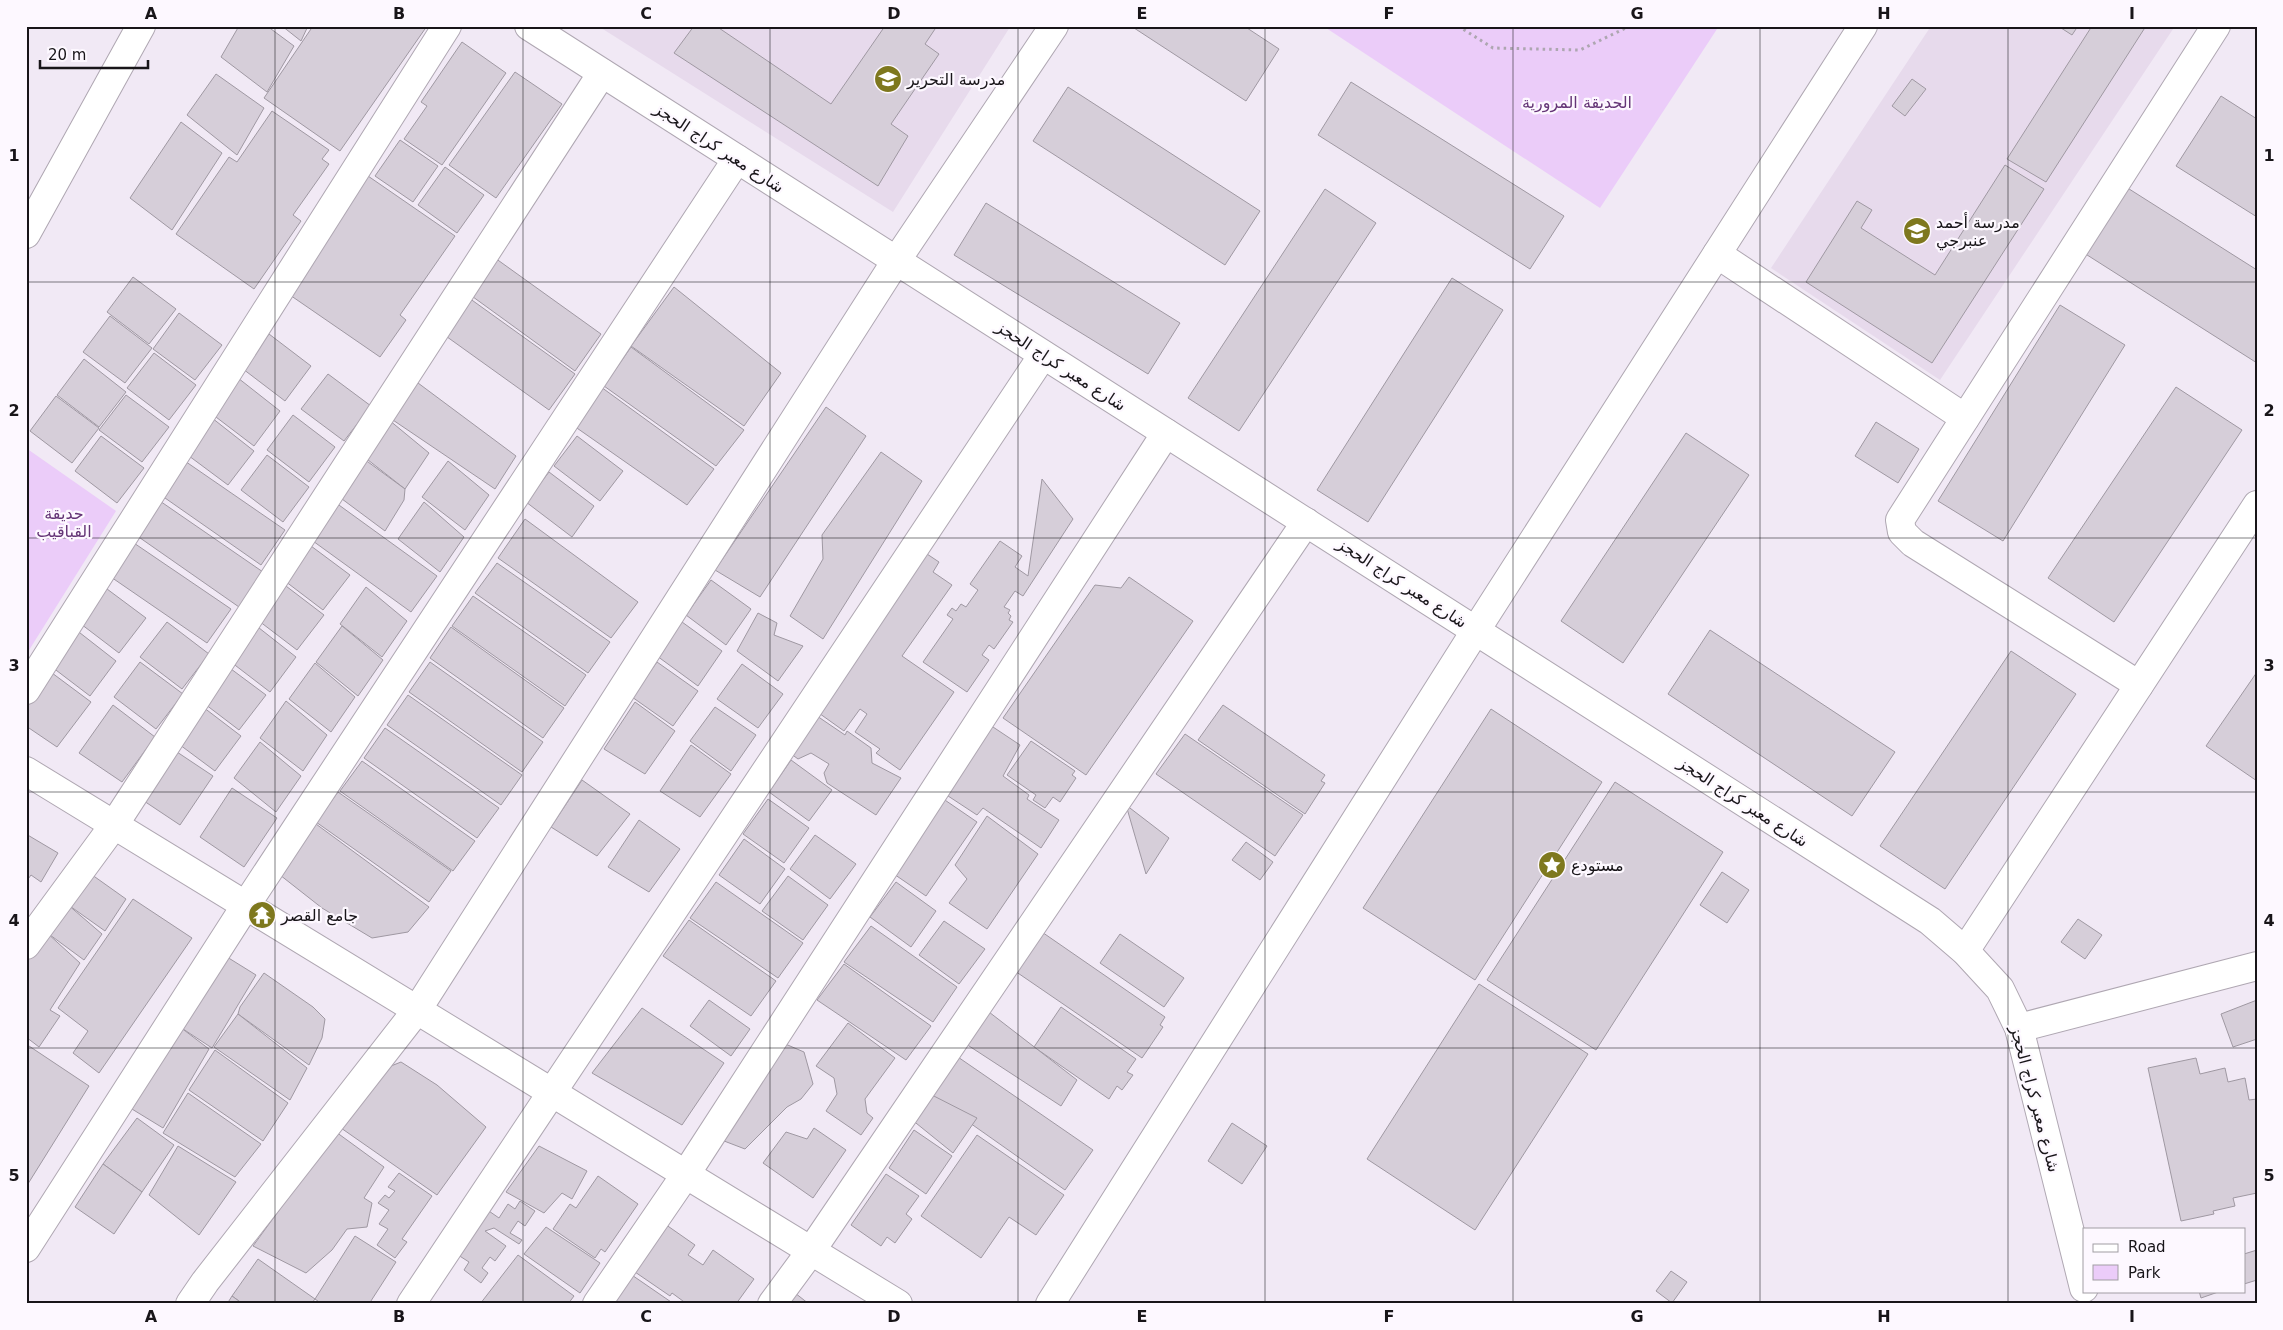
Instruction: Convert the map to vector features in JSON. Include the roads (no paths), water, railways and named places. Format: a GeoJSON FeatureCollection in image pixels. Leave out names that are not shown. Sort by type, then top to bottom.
{"type":"FeatureCollection","features":[{"type":"Feature","properties":{"kind":"street"},"geometry":{"type":"LineString","coordinates":[[26,234],[141,26]]}},
{"type":"Feature","properties":{"kind":"street"},"geometry":{"type":"LineString","coordinates":[[26,690],[447,26]]}},
{"type":"Feature","properties":{"kind":"street","name":"شارع معبر كراج الحجز"},"geometry":{"type":"LineString","coordinates":[[529,26],[1921,916],[1965,951],[2000,989],[2019,1028],[2083,1282]]}},
{"type":"Feature","properties":{"kind":"street"},"geometry":{"type":"LineString","coordinates":[[1050,1304],[1476,630],[1863,26]]}},
{"type":"Feature","properties":{"kind":"street"},"geometry":{"type":"LineString","coordinates":[[2139,685],[1913,543],[1902,532],[1900,520],[2216,26]]}},
{"type":"Feature","properties":{"kind":"street"},"geometry":{"type":"LineString","coordinates":[[190,1304],[205,1282],[417,1010],[896,261],[1051,27]]}},
{"type":"Feature","properties":{"kind":"street"},"geometry":{"type":"LineString","coordinates":[[26,945],[114,825],[602,73]]}},
{"type":"Feature","properties":{"kind":"street"},"geometry":{"type":"LineString","coordinates":[[26,1248],[246,905],[737,159]]}},
{"type":"Feature","properties":{"kind":"street"},"geometry":{"type":"LineString","coordinates":[[1717,254],[1965,418]]}},
{"type":"Feature","properties":{"kind":"street"},"geometry":{"type":"LineString","coordinates":[[411,1304],[1043,355]]}},
{"type":"Feature","properties":{"kind":"street"},"geometry":{"type":"LineString","coordinates":[[597,1304],[686,1174],[1166,433]]}},
{"type":"Feature","properties":{"kind":"street"},"geometry":{"type":"LineString","coordinates":[[1965,951],[2257,506]]}},
{"type":"Feature","properties":{"kind":"street"},"geometry":{"type":"LineString","coordinates":[[772,1304],[811,1251],[1306,522]]}},
{"type":"Feature","properties":{"kind":"street"},"geometry":{"type":"LineString","coordinates":[[26,771],[898,1304]]}},
{"type":"Feature","properties":{"kind":"street"},"geometry":{"type":"LineString","coordinates":[[2019,1028],[2257,966]]}},
{"type":"Feature","properties":{"kind":"place","name":"مدرسة التحرير"},"geometry":{"type":"Point","coordinates":[888,79]}},
{"type":"Feature","properties":{"kind":"place","name":"مدرسة أحمد عنبرجي"},"geometry":{"type":"Point","coordinates":[1917,231]}},
{"type":"Feature","properties":{"kind":"place","name":"مستودع"},"geometry":{"type":"Point","coordinates":[1552,865]}},
{"type":"Feature","properties":{"kind":"place","name":"جامع القصر"},"geometry":{"type":"Point","coordinates":[262,915]}},
{"type":"Feature","properties":{"kind":"park label","name":"الحديقة المرورية"},"geometry":{"type":"Point","coordinates":[1577,102]}},
{"type":"Feature","properties":{"kind":"park label","name":"حديقة القباقيب"},"geometry":{"type":"Point","coordinates":[64,522]}}]}
